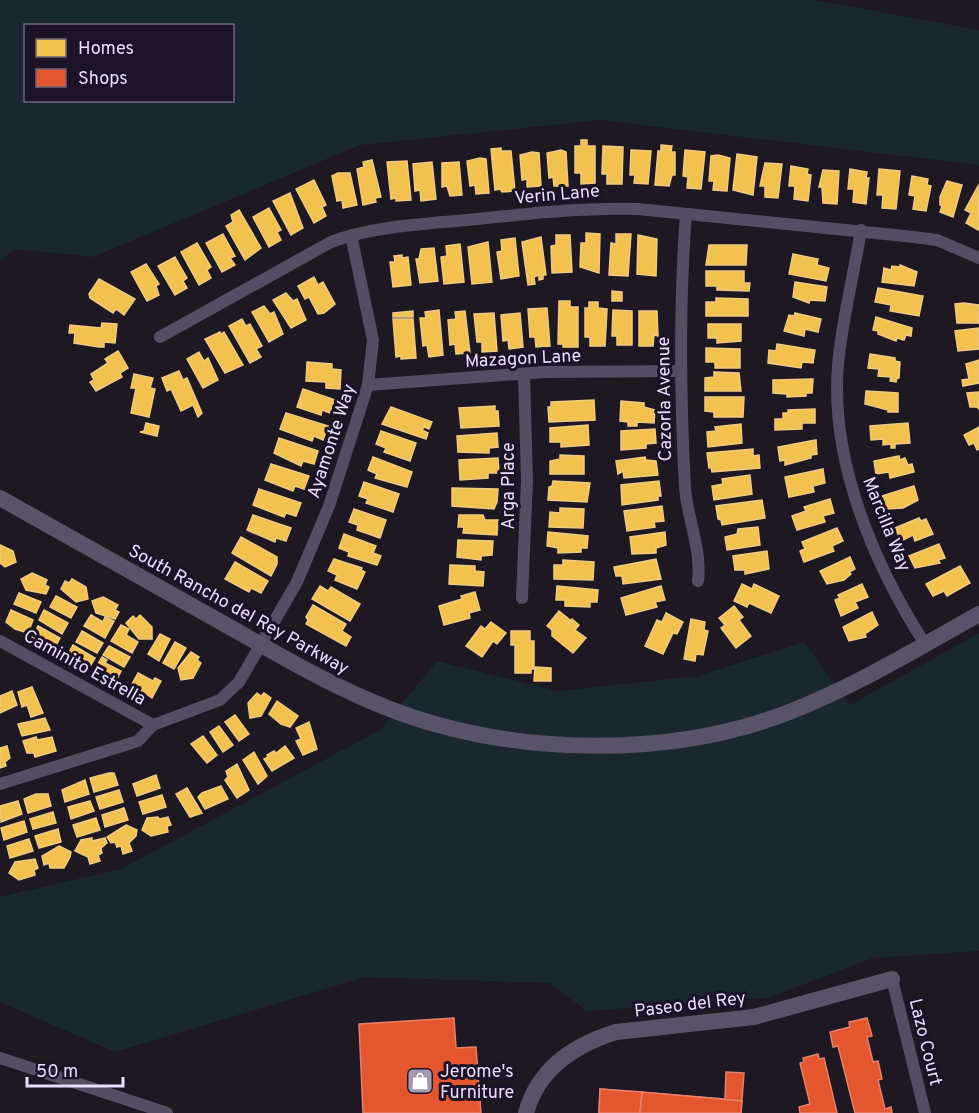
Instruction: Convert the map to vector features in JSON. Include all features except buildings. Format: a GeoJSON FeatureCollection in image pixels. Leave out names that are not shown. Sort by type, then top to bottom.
{"type":"FeatureCollection","features":[{"type":"Feature","properties":{"kind":"street","name":"Verin Lane"},"geometry":{"type":"LineString","coordinates":[[160,337],[302,257],[351,235],[419,225],[603,207],[861,230],[937,240],[979,258]]}},
{"type":"Feature","properties":{"kind":"street","name":"Cazorla Avenue"},"geometry":{"type":"LineString","coordinates":[[686,214],[679,371],[686,500],[699,568],[698,581]]}},
{"type":"Feature","properties":{"kind":"street","name":"Marcilla Way"},"geometry":{"type":"LineString","coordinates":[[861,230],[838,365],[843,449],[853,495],[901,607],[925,644]]}},
{"type":"Feature","properties":{"kind":"street","name":"Ayamonte Way"},"geometry":{"type":"LineString","coordinates":[[262,645],[297,582],[329,506],[368,385],[373,340],[351,235]]}},
{"type":"Feature","properties":{"kind":"street","name":"Mazagon Lane"},"geometry":{"type":"LineString","coordinates":[[368,385],[524,374],[679,371]]}},
{"type":"Feature","properties":{"kind":"street","name":"Arga Place"},"geometry":{"type":"LineString","coordinates":[[522,598],[527,480],[524,374]]}},
{"type":"Feature","properties":{"kind":"street","name":"South Rancho del Rey Parkway"},"geometry":{"type":"LineString","coordinates":[[0,498],[325,682],[393,710],[478,735],[572,745],[625,745],[675,740],[782,715],[849,686],[979,614]]}},
{"type":"Feature","properties":{"kind":"street","name":"Caminito Estrella"},"geometry":{"type":"LineString","coordinates":[[0,641],[153,725]]}},
{"type":"Feature","properties":{"kind":"street","name":"Caminito Estrella"},"geometry":{"type":"LineString","coordinates":[[0,784],[138,741],[153,725],[220,700],[239,682],[262,645]]}},
{"type":"Feature","properties":{"kind":"street","name":"Paseo del Rey"},"geometry":{"type":"LineString","coordinates":[[526,1113],[546,1072],[563,1056],[595,1038],[616,1032],[754,1017],[892,979]]}},
{"type":"Feature","properties":{"kind":"street","name":"Lazo Court"},"geometry":{"type":"LineString","coordinates":[[892,979],[925,1113]]}},
{"type":"Feature","properties":{"kind":"street"},"geometry":{"type":"LineString","coordinates":[[0,1058],[167,1113]]}},
{"type":"Feature","properties":{"kind":"shaded area"},"geometry":{"type":"Polygon","coordinates":[[[0,0],[815,0],[979,30],[979,165],[601,120],[360,145],[93,257],[14,249],[0,261],[0,0]]]}},
{"type":"Feature","properties":{"kind":"shaded area"},"geometry":{"type":"Polygon","coordinates":[[[979,633],[979,951],[873,958],[768,998],[587,1011],[549,983],[365,977],[115,1052],[0,1002],[0,897],[121,869],[380,730],[437,661],[558,691],[698,676],[804,642],[850,705],[979,633]]]}},
{"type":"Feature","properties":{"kind":"place","name":"Jerome's Furniture"},"geometry":{"type":"Point","coordinates":[420,1081]}}]}
